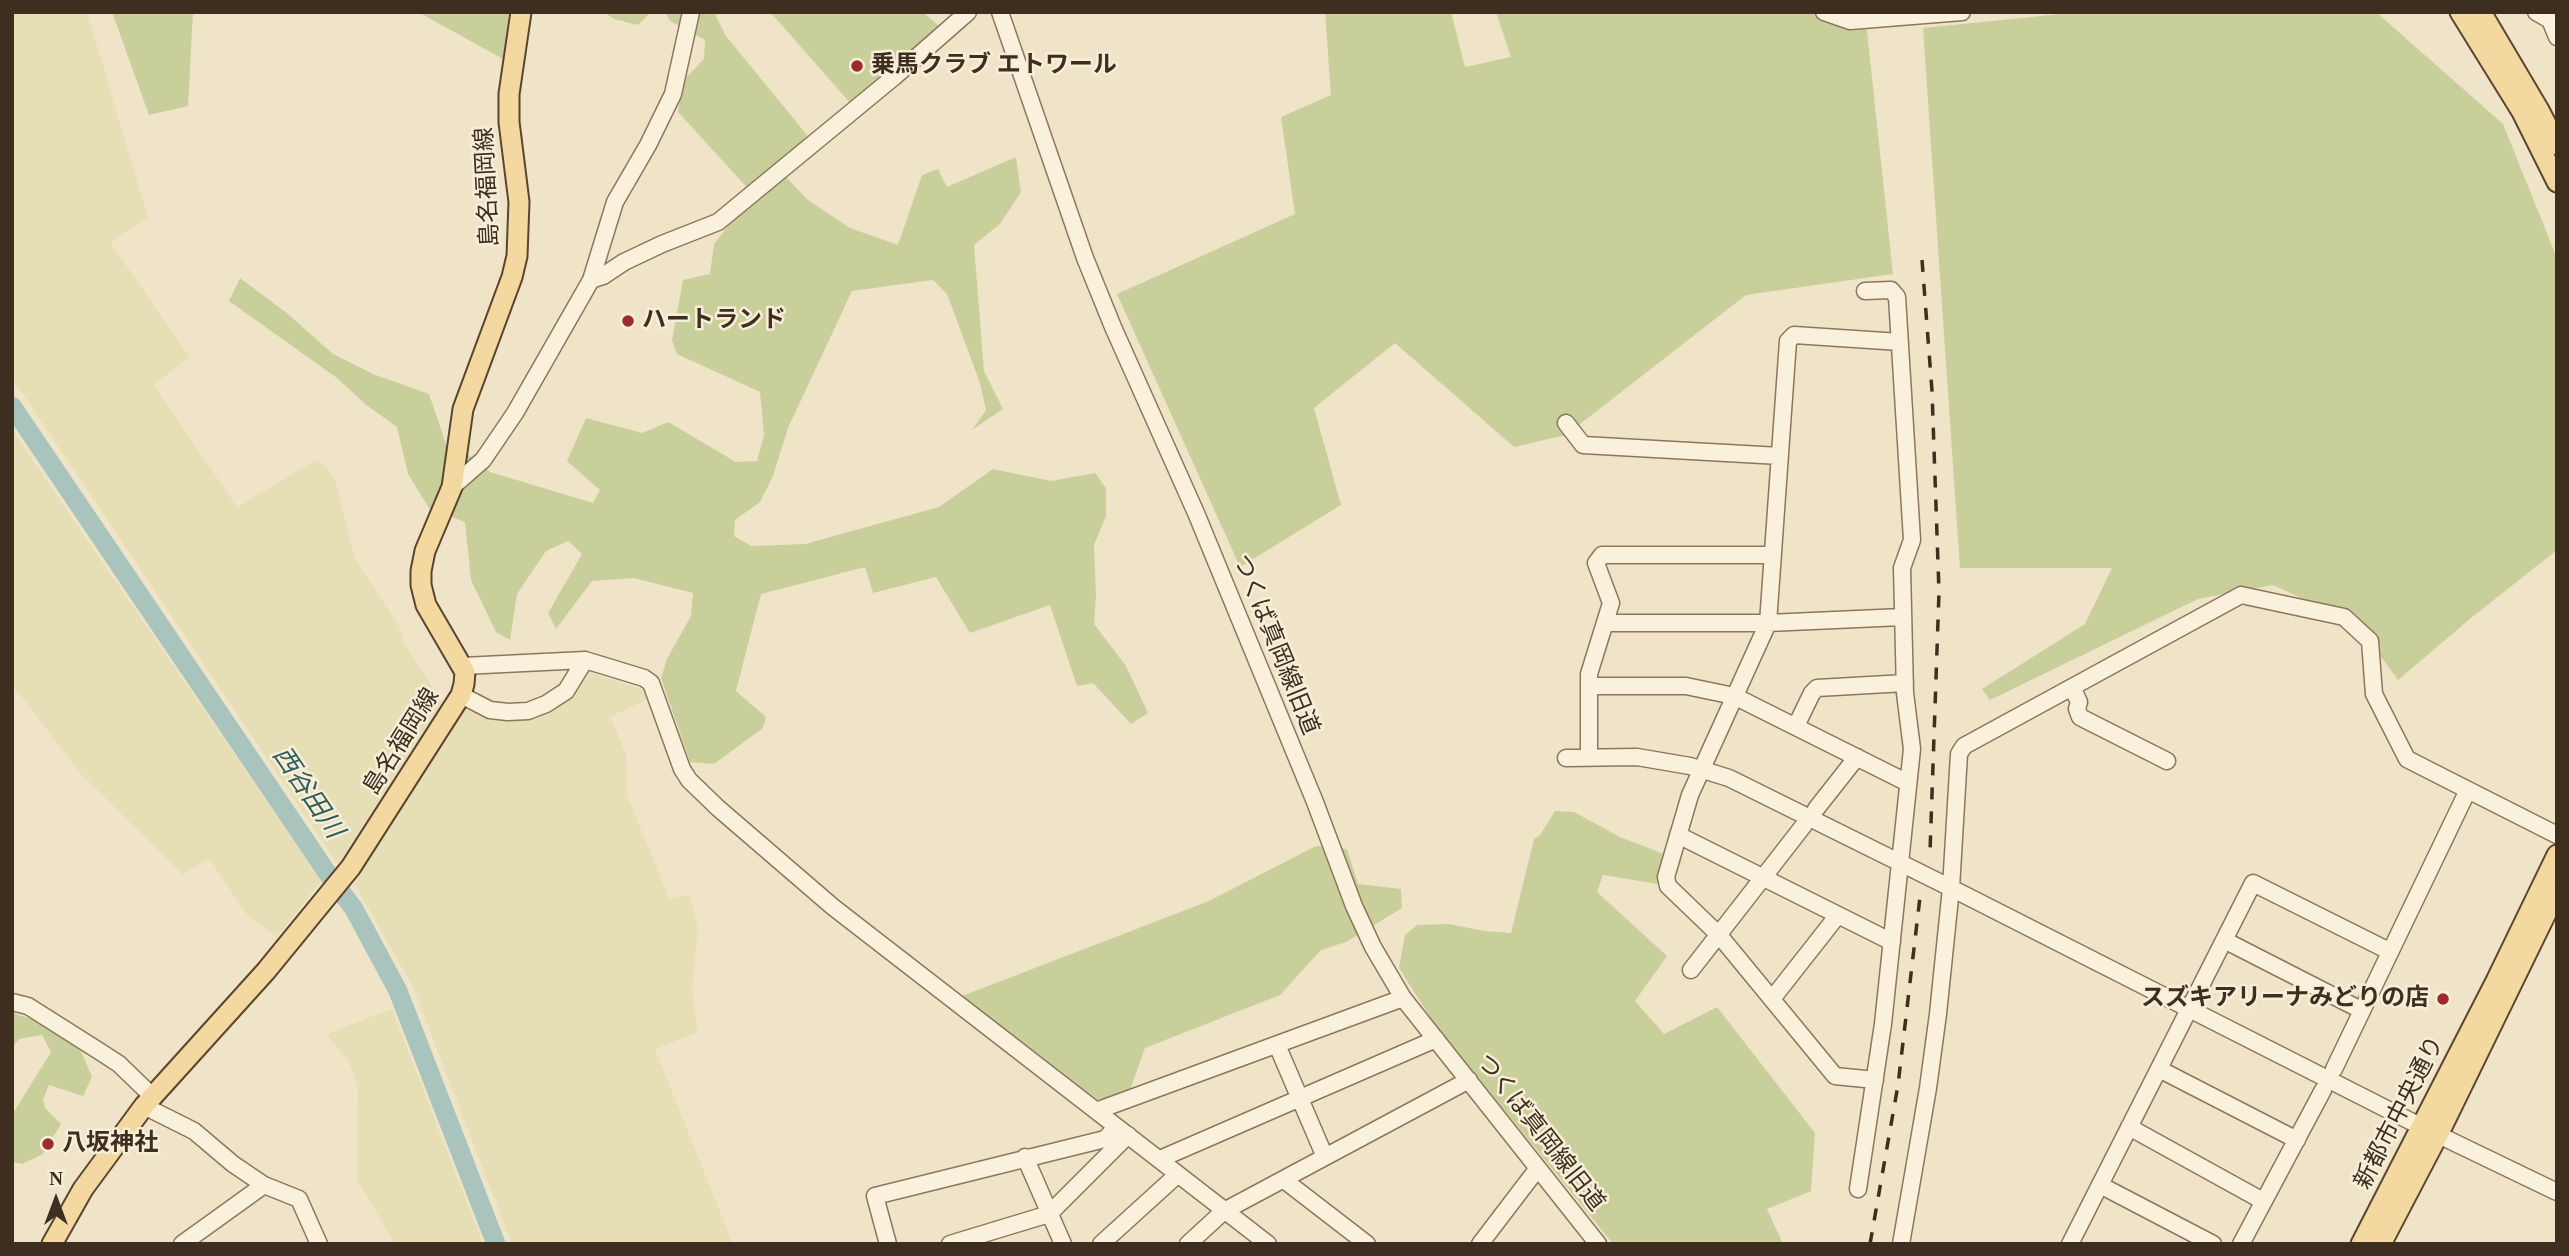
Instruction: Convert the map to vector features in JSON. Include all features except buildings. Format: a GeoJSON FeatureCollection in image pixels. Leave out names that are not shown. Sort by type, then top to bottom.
{"type":"FeatureCollection","features":[{"type":"Feature","properties":{"kind":"main road","name":"島名福岡線"},"geometry":{"type":"LineString","coordinates":[[52,1244],[83,1189],[148,1101],[266,971],[339,884],[460,695],[465,677],[463,666],[426,605],[420,578],[425,551],[452,487],[463,409],[512,277],[517,256],[519,202],[509,122],[509,94],[521,12]]}},
{"type":"Feature","properties":{"kind":"main road"},"geometry":{"type":"LineString","coordinates":[[2460,12],[2522,112],[2557,182]]}},
{"type":"Feature","properties":{"kind":"main road"},"geometry":{"type":"LineString","coordinates":[[2481,12],[2557,145]]}},
{"type":"Feature","properties":{"kind":"main road","name":"新都市中央通り"},"geometry":{"type":"LineString","coordinates":[[2381,1244],[2496,981],[2557,855]]}},
{"type":"Feature","properties":{"kind":"main road","name":"新都市中央通り"},"geometry":{"type":"LineString","coordinates":[[2361,1244],[2429,1131],[2557,891]]}},
{"type":"Feature","properties":{"kind":"street"},"geometry":{"type":"LineString","coordinates":[[452,487],[483,460],[515,413],[591,280],[615,202],[648,145],[673,94],[691,12]]}},
{"type":"Feature","properties":{"kind":"street"},"geometry":{"type":"LineString","coordinates":[[591,280],[662,244],[718,222],[884,86],[968,12]]}},
{"type":"Feature","properties":{"kind":"street","name":"つくば真岡線旧道"},"geometry":{"type":"LineString","coordinates":[[1000,12],[1085,258],[1196,513],[1315,802],[1354,906],[1373,947],[1404,998],[1593,1237]]}},
{"type":"Feature","properties":{"kind":"street"},"geometry":{"type":"LineString","coordinates":[[1825,12],[1850,21],[1962,12]]}},
{"type":"Feature","properties":{"kind":"street"},"geometry":{"type":"LineString","coordinates":[[2536,12],[2550,20],[2557,37]]}},
{"type":"Feature","properties":{"kind":"street"},"geometry":{"type":"LineString","coordinates":[[1858,1189],[1892,942],[1912,749],[1905,683],[1902,568],[1912,540],[1897,297],[1891,290],[1865,291]]}},
{"type":"Feature","properties":{"kind":"street"},"geometry":{"type":"LineString","coordinates":[[1875,1080],[1835,1076],[1719,934],[1668,886],[1666,877],[1690,795],[1768,623],[1788,341],[1794,335],[1900,342]]}},
{"type":"Feature","properties":{"kind":"street"},"geometry":{"type":"LineString","coordinates":[[1566,423],[1583,445],[1780,456]]}},
{"type":"Feature","properties":{"kind":"street"},"geometry":{"type":"LineString","coordinates":[[1589,757],[1589,674],[1611,603],[1597,563],[1602,555],[1772,555]]}},
{"type":"Feature","properties":{"kind":"street"},"geometry":{"type":"LineString","coordinates":[[1901,1244],[1928,1088],[1951,888],[1960,751],[1966,744],[2241,595],[2344,617],[2370,641],[2374,694],[2407,759],[2557,835]]}},
{"type":"Feature","properties":{"kind":"street"},"geometry":{"type":"LineString","coordinates":[[1605,623],[1768,623],[1902,617]]}},
{"type":"Feature","properties":{"kind":"street"},"geometry":{"type":"LineString","coordinates":[[463,666],[585,660],[644,678],[651,683],[682,769],[689,780],[718,808],[832,907],[1265,1243]]}},
{"type":"Feature","properties":{"kind":"street"},"geometry":{"type":"LineString","coordinates":[[460,695],[500,712],[538,708],[566,691],[585,660]]}},
{"type":"Feature","properties":{"kind":"street"},"geometry":{"type":"LineString","coordinates":[[1796,726],[1817,688],[1905,683]]}},
{"type":"Feature","properties":{"kind":"street"},"geometry":{"type":"LineString","coordinates":[[1596,686],[1686,686],[1734,696],[1908,783]]}},
{"type":"Feature","properties":{"kind":"street"},"geometry":{"type":"LineString","coordinates":[[2072,687],[2079,702],[2077,709],[2080,717],[2167,761]]}},
{"type":"Feature","properties":{"kind":"street"},"geometry":{"type":"LineString","coordinates":[[1566,758],[1637,757],[1701,769],[1748,787],[2429,1131],[2557,1192]]}},
{"type":"Feature","properties":{"kind":"street"},"geometry":{"type":"LineString","coordinates":[[1816,810],[1857,757]]}},
{"type":"Feature","properties":{"kind":"street"},"geometry":{"type":"LineString","coordinates":[[2334,1069],[2468,790]]}},
{"type":"Feature","properties":{"kind":"street"},"geometry":{"type":"LineString","coordinates":[[1691,970],[1804,825]]}},
{"type":"Feature","properties":{"kind":"street"},"geometry":{"type":"LineString","coordinates":[[1678,835],[1892,942]]}},
{"type":"Feature","properties":{"kind":"street"},"geometry":{"type":"LineString","coordinates":[[2070,1244],[2253,883],[2389,951]]}},
{"type":"Feature","properties":{"kind":"street"},"geometry":{"type":"LineString","coordinates":[[1772,999],[1838,915]]}},
{"type":"Feature","properties":{"kind":"street"},"geometry":{"type":"LineString","coordinates":[[2224,940],[2361,1010]]}},
{"type":"Feature","properties":{"kind":"street"},"geometry":{"type":"LineString","coordinates":[[1096,1111],[1404,998]]}},
{"type":"Feature","properties":{"kind":"street"},"geometry":{"type":"LineString","coordinates":[[12,1002],[27,1006],[119,1064],[148,1101],[194,1131],[233,1164],[264,1185],[299,1199],[319,1244]]}},
{"type":"Feature","properties":{"kind":"street"},"geometry":{"type":"LineString","coordinates":[[1160,1159],[1436,1039]]}},
{"type":"Feature","properties":{"kind":"street"},"geometry":{"type":"LineString","coordinates":[[1277,1045],[1325,1157]]}},
{"type":"Feature","properties":{"kind":"street"},"geometry":{"type":"LineString","coordinates":[[2159,1069],[2297,1140]]}},
{"type":"Feature","properties":{"kind":"street"},"geometry":{"type":"LineString","coordinates":[[1188,1244],[1224,1211],[1469,1080]]}},
{"type":"Feature","properties":{"kind":"street"},"geometry":{"type":"LineString","coordinates":[[2241,1244],[2323,1090]]}},
{"type":"Feature","properties":{"kind":"street"},"geometry":{"type":"LineString","coordinates":[[2129,1127],[2263,1201]]}},
{"type":"Feature","properties":{"kind":"street"},"geometry":{"type":"LineString","coordinates":[[888,1244],[875,1196],[1105,1139],[1122,1131]]}},
{"type":"Feature","properties":{"kind":"street"},"geometry":{"type":"LineString","coordinates":[[950,1244],[1049,1214],[1122,1131]]}},
{"type":"Feature","properties":{"kind":"street"},"geometry":{"type":"LineString","coordinates":[[1026,1157],[1063,1244]]}},
{"type":"Feature","properties":{"kind":"street"},"geometry":{"type":"LineString","coordinates":[[1480,1244],[1538,1168]]}},
{"type":"Feature","properties":{"kind":"street"},"geometry":{"type":"LineString","coordinates":[[1101,1244],[1177,1175]]}},
{"type":"Feature","properties":{"kind":"street"},"geometry":{"type":"LineString","coordinates":[[1284,1181],[1367,1244]]}},
{"type":"Feature","properties":{"kind":"street"},"geometry":{"type":"LineString","coordinates":[[182,1244],[264,1185]]}},
{"type":"Feature","properties":{"kind":"street"},"geometry":{"type":"LineString","coordinates":[[2100,1185],[2213,1244]]}},
{"type":"Feature","properties":{"kind":"street"},"geometry":{"type":"LineString","coordinates":[[1577,1244],[1593,1237]]}},
{"type":"Feature","properties":{"kind":"shaded area"},"geometry":{"type":"Polygon","coordinates":[[[12,12],[87,12],[148,218],[110,242],[190,358],[153,384],[237,507],[317,459],[325,466],[335,481],[355,559],[400,628],[404,643],[442,702],[338,864],[12,378],[12,12]]]}},
{"type":"Feature","properties":{"kind":"shaded area"},"geometry":{"type":"Polygon","coordinates":[[[12,430],[321,881],[277,937],[247,915],[209,858],[183,875],[80,773],[12,684],[12,430]]]}},
{"type":"Feature","properties":{"kind":"shaded area"},"geometry":{"type":"Polygon","coordinates":[[[588,672],[642,689],[648,699],[610,717],[626,754],[627,795],[669,899],[690,895],[698,928],[692,991],[698,1032],[655,1049],[733,1244],[512,1244],[413,987],[355,884],[367,856],[466,705],[489,720],[536,715],[568,699],[588,672]]]}},
{"type":"Feature","properties":{"kind":"shaded area"},"geometry":{"type":"Polygon","coordinates":[[[392,1009],[483,1244],[395,1244],[357,1179],[358,1088],[349,1062],[326,1034],[392,1009]]]}},
{"type":"Feature","properties":{"kind":"green space"},"geometry":{"type":"Polygon","coordinates":[[[112,12],[193,12],[188,106],[149,115],[112,12]]]}},
{"type":"Feature","properties":{"kind":"green space"},"geometry":{"type":"Polygon","coordinates":[[[418,12],[509,12],[503,59],[418,12]]]}},
{"type":"Feature","properties":{"kind":"green space"},"geometry":{"type":"Polygon","coordinates":[[[603,12],[651,12],[638,25],[614,19],[603,12]]]}},
{"type":"Feature","properties":{"kind":"green space"},"geometry":{"type":"Polygon","coordinates":[[[665,12],[714,12],[726,36],[807,135],[785,176],[808,200],[850,228],[898,245],[922,175],[938,169],[947,187],[1016,157],[1021,192],[1000,224],[974,245],[984,371],[1003,409],[972,430],[986,410],[980,383],[947,294],[933,280],[852,291],[788,428],[773,476],[760,502],[735,520],[734,536],[751,546],[805,544],[939,507],[993,469],[1051,481],[1095,473],[1106,488],[1106,516],[1094,545],[1094,624],[1126,666],[1148,713],[1131,724],[1093,683],[1077,686],[1050,605],[970,633],[936,577],[873,593],[865,567],[761,594],[736,691],[766,717],[763,728],[714,764],[690,762],[661,678],[667,659],[691,616],[693,593],[634,578],[592,581],[556,629],[548,613],[582,554],[568,541],[546,551],[517,594],[510,640],[496,632],[471,580],[465,522],[429,508],[408,474],[397,427],[365,404],[337,378],[229,301],[240,278],[288,314],[333,354],[373,374],[429,394],[446,444],[468,454],[490,472],[593,503],[600,490],[567,461],[586,418],[642,433],[668,422],[736,462],[757,461],[764,435],[760,392],[677,354],[672,340],[683,280],[710,274],[714,244],[753,194],[678,112],[683,81],[704,59],[705,40],[670,21],[665,12]]]}},
{"type":"Feature","properties":{"kind":"green space","name":"乗馬クラブ エトワール"},"geometry":{"type":"Polygon","coordinates":[[[770,12],[923,12],[939,26],[853,106],[770,12]]]}},
{"type":"Feature","properties":{"kind":"green space"},"geometry":{"type":"Polygon","coordinates":[[[1325,12],[1451,12],[1465,67],[1511,57],[1496,12],[1865,12],[1893,274],[1746,295],[1566,435],[1514,447],[1395,343],[1314,408],[1341,505],[1240,567],[1117,294],[1295,214],[1281,117],[1331,95],[1325,12]]]}},
{"type":"Feature","properties":{"kind":"green space"},"geometry":{"type":"Polygon","coordinates":[[[2080,12],[2376,12],[2503,124],[2557,258],[2557,550],[2398,680],[2358,625],[2273,585],[2198,599],[1990,700],[1982,689],[2085,624],[2112,568],[1960,568],[1923,28],[2080,12]]]}},
{"type":"Feature","properties":{"kind":"green space"},"geometry":{"type":"Polygon","coordinates":[[[1555,811],[1574,812],[1620,837],[1682,861],[1658,884],[1603,875],[1597,892],[1667,956],[1635,1001],[1664,1034],[1717,1007],[1815,1133],[1811,1191],[1767,1209],[1783,1244],[1613,1244],[1434,1023],[1399,968],[1405,935],[1417,925],[1449,924],[1511,933],[1534,839],[1540,835],[1555,811]]]}},
{"type":"Feature","properties":{"kind":"green space"},"geometry":{"type":"Polygon","coordinates":[[[1316,846],[1347,849],[1358,884],[1401,889],[1402,908],[1346,942],[1321,950],[1280,995],[1145,1048],[1130,1090],[1098,1100],[962,996],[1209,901],[1316,846]]]}},
{"type":"Feature","properties":{"kind":"green space"},"geometry":{"type":"Polygon","coordinates":[[[12,1013],[38,1021],[81,1051],[92,1077],[83,1096],[49,1085],[43,1100],[45,1108],[61,1124],[43,1154],[22,1164],[12,1162],[12,1115],[51,1052],[42,1035],[19,1039],[12,1048],[12,1013]]]}},
{"type":"Feature","properties":{"kind":"waterway","name":"西谷田川"},"geometry":{"type":"LineString","coordinates":[[12,406],[354,909],[398,991],[496,1244]]}},
{"type":"Feature","properties":{"kind":"railway"},"geometry":{"type":"LineString","coordinates":[[1922,260],[1932,391],[1939,592],[1930,852]]}},
{"type":"Feature","properties":{"kind":"railway"},"geometry":{"type":"LineString","coordinates":[[1870,1244],[1898,1085],[1920,897]]}},
{"type":"Feature","properties":{"kind":"place","name":"乗馬クラブ エトワール"},"geometry":{"type":"Point","coordinates":[857,66]}},
{"type":"Feature","properties":{"kind":"place","name":"ハートランド"},"geometry":{"type":"Point","coordinates":[628,321]}},
{"type":"Feature","properties":{"kind":"place","name":"スズキアリーナみどりの店"},"geometry":{"type":"Point","coordinates":[2443,999]}},
{"type":"Feature","properties":{"kind":"place","name":"八坂神社"},"geometry":{"type":"Point","coordinates":[48,1144]}}]}
